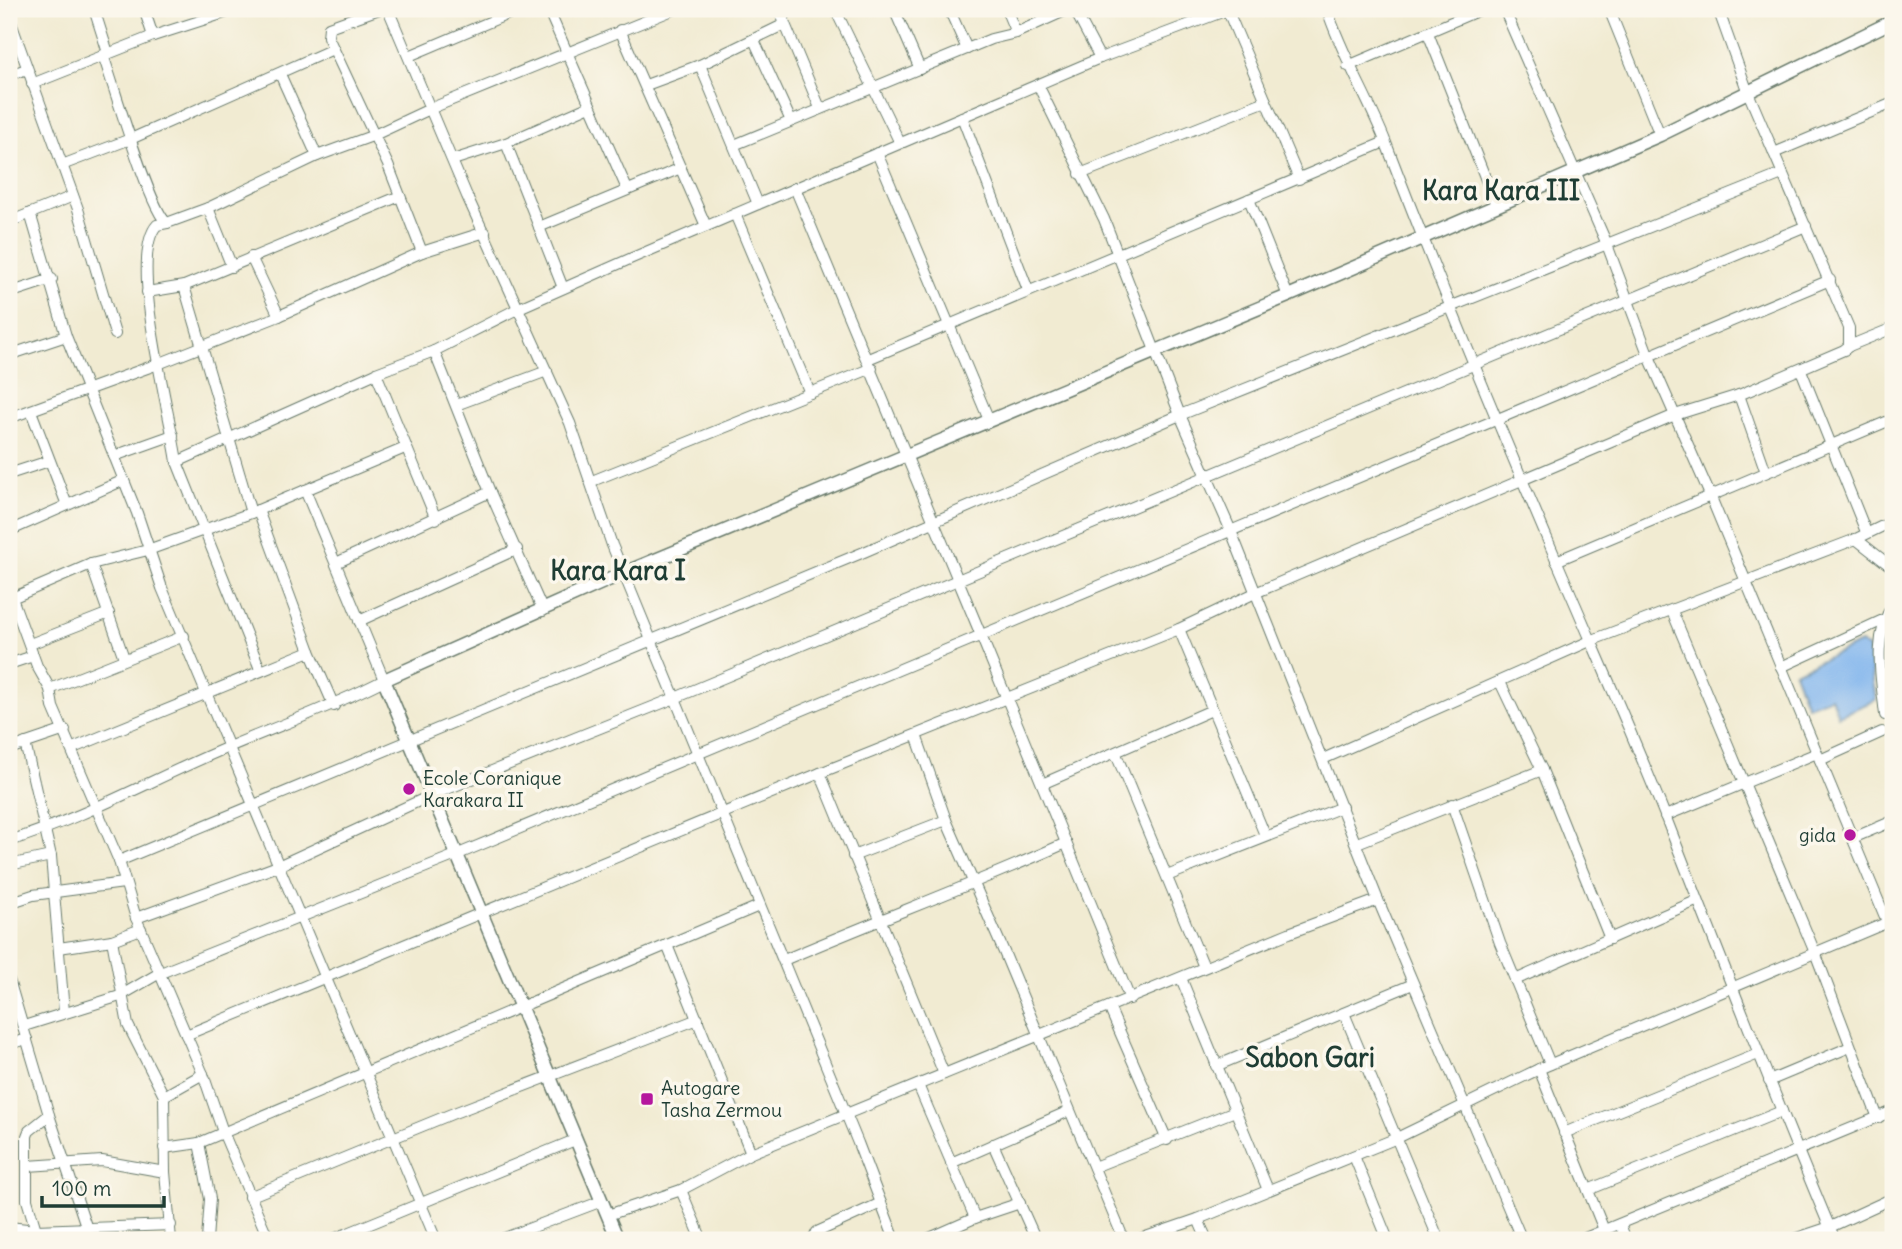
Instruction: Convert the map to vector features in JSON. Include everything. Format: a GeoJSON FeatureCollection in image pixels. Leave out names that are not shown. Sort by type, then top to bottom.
{"type":"FeatureCollection","features":[{"type":"Feature","properties":{"kind":"street"},"geometry":{"type":"LineString","coordinates":[[94,9],[133,138],[159,213],[167,222]]}},
{"type":"Feature","properties":{"kind":"street"},"geometry":{"type":"LineString","coordinates":[[144,9],[153,36]]}},
{"type":"Feature","properties":{"kind":"street"},"geometry":{"type":"LineString","coordinates":[[32,84],[210,13],[237,9]]}},
{"type":"Feature","properties":{"kind":"street"},"geometry":{"type":"LineString","coordinates":[[379,9],[329,27],[328,37],[400,196],[422,252]]}},
{"type":"Feature","properties":{"kind":"street"},"geometry":{"type":"LineString","coordinates":[[388,9],[547,371],[592,481],[624,573],[724,814],[759,906],[784,960],[895,1240]]}},
{"type":"Feature","properties":{"kind":"street"},"geometry":{"type":"LineString","coordinates":[[409,56],[520,9]]}},
{"type":"Feature","properties":{"kind":"street"},"geometry":{"type":"LineString","coordinates":[[548,9],[627,189]]}},
{"type":"Feature","properties":{"kind":"street"},"geometry":{"type":"LineString","coordinates":[[260,669],[177,462],[158,364],[148,292],[150,236],[157,225],[208,208],[317,156],[372,136],[567,51],[674,9]]}},
{"type":"Feature","properties":{"kind":"street"},"geometry":{"type":"LineString","coordinates":[[779,9],[820,108]]}},
{"type":"Feature","properties":{"kind":"street"},"geometry":{"type":"LineString","coordinates":[[837,9],[900,143]]}},
{"type":"Feature","properties":{"kind":"street"},"geometry":{"type":"LineString","coordinates":[[894,9],[920,69]]}},
{"type":"Feature","properties":{"kind":"street"},"geometry":{"type":"LineString","coordinates":[[949,9],[967,49]]}},
{"type":"Feature","properties":{"kind":"street"},"geometry":{"type":"LineString","coordinates":[[1006,9],[1016,33]]}},
{"type":"Feature","properties":{"kind":"street"},"geometry":{"type":"LineString","coordinates":[[734,145],[820,108],[967,49],[1016,33],[1071,9],[1100,58]]}},
{"type":"Feature","properties":{"kind":"street"},"geometry":{"type":"LineString","coordinates":[[177,462],[376,373],[434,351],[519,308],[706,226],[1100,58],[1228,9],[1299,179]]}},
{"type":"Feature","properties":{"kind":"street"},"geometry":{"type":"LineString","coordinates":[[1327,9],[1348,66],[1369,102],[1420,237],[1521,481],[1665,817],[1696,901],[1835,1240]]}},
{"type":"Feature","properties":{"kind":"street"},"geometry":{"type":"LineString","coordinates":[[1348,66],[1482,9]]}},
{"type":"Feature","properties":{"kind":"street"},"geometry":{"type":"LineString","coordinates":[[1504,9],[1606,242],[1626,302],[1648,355],[1710,495],[1853,838],[1891,921],[1893,936]]}},
{"type":"Feature","properties":{"kind":"street"},"geometry":{"type":"LineString","coordinates":[[1609,9],[1660,135]]}},
{"type":"Feature","properties":{"kind":"street"},"geometry":{"type":"LineString","coordinates":[[1718,9],[1747,90],[1849,328],[1849,346]]}},
{"type":"Feature","properties":{"kind":"street"},"geometry":{"type":"LineString","coordinates":[[9,17],[73,196],[114,334]]}},
{"type":"Feature","properties":{"kind":"street"},"geometry":{"type":"LineString","coordinates":[[9,841],[97,809],[230,746],[334,706],[384,680],[624,573],[1156,352],[1660,135],[1747,90],[1893,21]]}},
{"type":"Feature","properties":{"kind":"street"},"geometry":{"type":"LineString","coordinates":[[646,85],[699,65],[785,24]]}},
{"type":"Feature","properties":{"kind":"street"},"geometry":{"type":"LineString","coordinates":[[620,30],[706,226]]}},
{"type":"Feature","properties":{"kind":"street"},"geometry":{"type":"LineString","coordinates":[[1428,33],[1496,205]]}},
{"type":"Feature","properties":{"kind":"street"},"geometry":{"type":"LineString","coordinates":[[754,40],[791,121]]}},
{"type":"Feature","properties":{"kind":"street"},"geometry":{"type":"LineString","coordinates":[[62,165],[133,138],[333,49]]}},
{"type":"Feature","properties":{"kind":"street"},"geometry":{"type":"LineString","coordinates":[[699,65],[758,204]]}},
{"type":"Feature","properties":{"kind":"street"},"geometry":{"type":"LineString","coordinates":[[9,75],[27,69]]}},
{"type":"Feature","properties":{"kind":"street"},"geometry":{"type":"LineString","coordinates":[[280,74],[317,156]]}},
{"type":"Feature","properties":{"kind":"street"},"geometry":{"type":"LineString","coordinates":[[1038,85],[1118,255],[1180,415],[1231,531],[1378,900],[1522,1240]]}},
{"type":"Feature","properties":{"kind":"street"},"geometry":{"type":"LineString","coordinates":[[1080,174],[1266,101]]}},
{"type":"Feature","properties":{"kind":"street"},"geometry":{"type":"LineString","coordinates":[[1774,153],[1893,103]]}},
{"type":"Feature","properties":{"kind":"street"},"geometry":{"type":"LineString","coordinates":[[453,160],[506,143],[590,106]]}},
{"type":"Feature","properties":{"kind":"street"},"geometry":{"type":"LineString","coordinates":[[962,117],[1028,290]]}},
{"type":"Feature","properties":{"kind":"street"},"geometry":{"type":"LineString","coordinates":[[592,481],[810,393],[949,323],[1385,142]]}},
{"type":"Feature","properties":{"kind":"street"},"geometry":{"type":"LineString","coordinates":[[506,143],[563,288]]}},
{"type":"Feature","properties":{"kind":"street"},"geometry":{"type":"LineString","coordinates":[[877,153],[989,420]]}},
{"type":"Feature","properties":{"kind":"street"},"geometry":{"type":"LineString","coordinates":[[539,227],[681,168]]}},
{"type":"Feature","properties":{"kind":"street"},"geometry":{"type":"LineString","coordinates":[[119,861],[933,523],[1180,415],[1450,308],[1606,242],[1782,174]]}},
{"type":"Feature","properties":{"kind":"street"},"geometry":{"type":"LineString","coordinates":[[795,188],[870,363],[933,523],[1130,999]]}},
{"type":"Feature","properties":{"kind":"street"},"geometry":{"type":"LineString","coordinates":[[9,222],[73,196]]}},
{"type":"Feature","properties":{"kind":"street"},"geometry":{"type":"LineString","coordinates":[[148,292],[184,286],[400,196]]}},
{"type":"Feature","properties":{"kind":"street"},"geometry":{"type":"LineString","coordinates":[[1249,199],[1288,296]]}},
{"type":"Feature","properties":{"kind":"street"},"geometry":{"type":"LineString","coordinates":[[208,208],[232,267]]}},
{"type":"Feature","properties":{"kind":"street"},"geometry":{"type":"LineString","coordinates":[[30,213],[52,279],[66,336],[204,692],[230,746],[436,1240]]}},
{"type":"Feature","properties":{"kind":"street"},"geometry":{"type":"LineString","coordinates":[[734,214],[810,393]]}},
{"type":"Feature","properties":{"kind":"street"},"geometry":{"type":"LineString","coordinates":[[136,918],[278,866],[432,795],[675,698],[1472,363],[1806,226]]}},
{"type":"Feature","properties":{"kind":"street"},"geometry":{"type":"LineString","coordinates":[[9,418],[158,364],[279,316],[422,252],[485,232]]}},
{"type":"Feature","properties":{"kind":"street"},"geometry":{"type":"LineString","coordinates":[[251,257],[279,316]]}},
{"type":"Feature","properties":{"kind":"street"},"geometry":{"type":"LineString","coordinates":[[9,293],[52,279]]}},
{"type":"Feature","properties":{"kind":"street"},"geometry":{"type":"LineString","coordinates":[[24,1026],[120,996],[158,974],[456,855],[1830,280]]}},
{"type":"Feature","properties":{"kind":"street"},"geometry":{"type":"LineString","coordinates":[[184,286],[228,441],[334,706]]}},
{"type":"Feature","properties":{"kind":"street"},"geometry":{"type":"LineString","coordinates":[[186,1035],[820,773],[1179,629],[1255,593],[1675,415],[1739,395],[1893,328]]}},
{"type":"Feature","properties":{"kind":"street"},"geometry":{"type":"LineString","coordinates":[[9,355],[66,336]]}},
{"type":"Feature","properties":{"kind":"street"},"geometry":{"type":"LineString","coordinates":[[434,351],[490,492],[543,611]]}},
{"type":"Feature","properties":{"kind":"street"},"geometry":{"type":"LineString","coordinates":[[1801,370],[1866,532]]}},
{"type":"Feature","properties":{"kind":"street"},"geometry":{"type":"LineString","coordinates":[[456,405],[547,371]]}},
{"type":"Feature","properties":{"kind":"street"},"geometry":{"type":"LineString","coordinates":[[376,373],[436,520]]}},
{"type":"Feature","properties":{"kind":"street"},"geometry":{"type":"LineString","coordinates":[[1739,395],[1766,472]]}},
{"type":"Feature","properties":{"kind":"street"},"geometry":{"type":"LineString","coordinates":[[31,411],[67,505]]}},
{"type":"Feature","properties":{"kind":"street"},"geometry":{"type":"LineString","coordinates":[[1556,561],[1893,419]]}},
{"type":"Feature","properties":{"kind":"street"},"geometry":{"type":"LineString","coordinates":[[114,456],[173,435]]}},
{"type":"Feature","properties":{"kind":"street"},"geometry":{"type":"LineString","coordinates":[[269,1240],[249,1198],[203,1074],[158,974],[136,918],[119,861],[73,748],[53,707],[50,689],[33,656],[10,594],[91,564],[148,550],[203,531],[405,448]]}},
{"type":"Feature","properties":{"kind":"street"},"geometry":{"type":"LineString","coordinates":[[9,474],[49,461]]}},
{"type":"Feature","properties":{"kind":"street"},"geometry":{"type":"LineString","coordinates":[[9,531],[124,480]]}},
{"type":"Feature","properties":{"kind":"street"},"geometry":{"type":"LineString","coordinates":[[305,490],[618,1240]]}},
{"type":"Feature","properties":{"kind":"street"},"geometry":{"type":"LineString","coordinates":[[336,563],[436,520],[490,492]]}},
{"type":"Feature","properties":{"kind":"street"},"geometry":{"type":"LineString","coordinates":[[1323,759],[1590,641],[1856,539],[1893,521]]}},
{"type":"Feature","properties":{"kind":"street"},"geometry":{"type":"LineString","coordinates":[[1856,539],[1893,568]]}},
{"type":"Feature","properties":{"kind":"street"},"geometry":{"type":"LineString","coordinates":[[359,621],[517,549]]}},
{"type":"Feature","properties":{"kind":"street"},"geometry":{"type":"LineString","coordinates":[[91,564],[124,659]]}},
{"type":"Feature","properties":{"kind":"street"},"geometry":{"type":"LineString","coordinates":[[1885,715],[1879,636],[1883,620],[1893,604]]}},
{"type":"Feature","properties":{"kind":"street"},"geometry":{"type":"LineString","coordinates":[[1672,611],[1742,784],[1816,955],[1878,1118]]}},
{"type":"Feature","properties":{"kind":"street"},"geometry":{"type":"LineString","coordinates":[[30,644],[108,613]]}},
{"type":"Feature","properties":{"kind":"street"},"geometry":{"type":"LineString","coordinates":[[1781,667],[1883,620]]}},
{"type":"Feature","properties":{"kind":"street"},"geometry":{"type":"LineString","coordinates":[[1179,629],[1265,835]]}},
{"type":"Feature","properties":{"kind":"street"},"geometry":{"type":"LineString","coordinates":[[50,689],[184,636]]}},
{"type":"Feature","properties":{"kind":"street"},"geometry":{"type":"LineString","coordinates":[[73,748],[260,669],[310,651]]}},
{"type":"Feature","properties":{"kind":"street"},"geometry":{"type":"LineString","coordinates":[[9,664],[33,656]]}},
{"type":"Feature","properties":{"kind":"street"},"geometry":{"type":"LineString","coordinates":[[1500,682],[1542,770],[1610,939]]}},
{"type":"Feature","properties":{"kind":"street"},"geometry":{"type":"LineString","coordinates":[[1042,784],[1212,710]]}},
{"type":"Feature","properties":{"kind":"street"},"geometry":{"type":"LineString","coordinates":[[9,749],[65,730]]}},
{"type":"Feature","properties":{"kind":"street"},"geometry":{"type":"LineString","coordinates":[[1665,817],[1742,784],[1882,732]]}},
{"type":"Feature","properties":{"kind":"street"},"geometry":{"type":"LineString","coordinates":[[916,735],[946,820],[1124,1240]]}},
{"type":"Feature","properties":{"kind":"street"},"geometry":{"type":"LineString","coordinates":[[25,743],[47,829],[51,856],[64,1012]]}},
{"type":"Feature","properties":{"kind":"street"},"geometry":{"type":"LineString","coordinates":[[1116,754],[1204,967]]}},
{"type":"Feature","properties":{"kind":"street"},"geometry":{"type":"LineString","coordinates":[[1357,843],[1542,770]]}},
{"type":"Feature","properties":{"kind":"street"},"geometry":{"type":"LineString","coordinates":[[820,773],[944,1074]]}},
{"type":"Feature","properties":{"kind":"street"},"geometry":{"type":"LineString","coordinates":[[1452,804],[1515,980],[1550,1064]]}},
{"type":"Feature","properties":{"kind":"street"},"geometry":{"type":"LineString","coordinates":[[1167,876],[1265,835],[1342,807]]}},
{"type":"Feature","properties":{"kind":"street"},"geometry":{"type":"LineString","coordinates":[[853,856],[946,820]]}},
{"type":"Feature","properties":{"kind":"street"},"geometry":{"type":"LineString","coordinates":[[1853,838],[1893,821]]}},
{"type":"Feature","properties":{"kind":"street"},"geometry":{"type":"LineString","coordinates":[[784,960],[878,919],[973,885],[1066,843]]}},
{"type":"Feature","properties":{"kind":"street"},"geometry":{"type":"LineString","coordinates":[[9,865],[51,856]]}},
{"type":"Feature","properties":{"kind":"street"},"geometry":{"type":"LineString","coordinates":[[9,903],[55,892],[124,883]]}},
{"type":"Feature","properties":{"kind":"street"},"geometry":{"type":"LineString","coordinates":[[608,1215],[681,1190],[751,1153],[1204,967],[1378,900]]}},
{"type":"Feature","properties":{"kind":"street"},"geometry":{"type":"LineString","coordinates":[[1515,980],[1696,901]]}},
{"type":"Feature","properties":{"kind":"street"},"geometry":{"type":"LineString","coordinates":[[164,1148],[199,1143],[759,906]]}},
{"type":"Feature","properties":{"kind":"street"},"geometry":{"type":"LineString","coordinates":[[1137,1240],[1198,1219],[1397,1138],[1550,1064],[1816,955],[1891,921]]}},
{"type":"Feature","properties":{"kind":"street"},"geometry":{"type":"LineString","coordinates":[[59,948],[112,940],[141,929]]}},
{"type":"Feature","properties":{"kind":"street"},"geometry":{"type":"LineString","coordinates":[[112,940],[120,996],[128,1025],[164,1096],[164,1172],[171,1240]]}},
{"type":"Feature","properties":{"kind":"street"},"geometry":{"type":"LineString","coordinates":[[667,945],[751,1153]]}},
{"type":"Feature","properties":{"kind":"street"},"geometry":{"type":"LineString","coordinates":[[1181,978],[1268,1190]]}},
{"type":"Feature","properties":{"kind":"street"},"geometry":{"type":"LineString","coordinates":[[9,980],[63,1163],[87,1229],[87,1240]]}},
{"type":"Feature","properties":{"kind":"street"},"geometry":{"type":"LineString","coordinates":[[1216,1066],[1413,984]]}},
{"type":"Feature","properties":{"kind":"street"},"geometry":{"type":"LineString","coordinates":[[1109,1007],[1167,1140]]}},
{"type":"Feature","properties":{"kind":"street"},"geometry":{"type":"LineString","coordinates":[[1344,1013],[1439,1240]]}},
{"type":"Feature","properties":{"kind":"street"},"geometry":{"type":"LineString","coordinates":[[249,1198],[394,1138],[698,1020]]}},
{"type":"Feature","properties":{"kind":"street"},"geometry":{"type":"LineString","coordinates":[[9,1044],[27,1039]]}},
{"type":"Feature","properties":{"kind":"street"},"geometry":{"type":"LineString","coordinates":[[1769,1081],[1850,1047]]}},
{"type":"Feature","properties":{"kind":"street"},"geometry":{"type":"LineString","coordinates":[[1564,1133],[1758,1054]]}},
{"type":"Feature","properties":{"kind":"street"},"geometry":{"type":"LineString","coordinates":[[1539,1069],[1604,1230]]}},
{"type":"Feature","properties":{"kind":"street"},"geometry":{"type":"LineString","coordinates":[[164,1096],[203,1074]]}},
{"type":"Feature","properties":{"kind":"street"},"geometry":{"type":"LineString","coordinates":[[918,1085],[975,1218]]}},
{"type":"Feature","properties":{"kind":"street"},"geometry":{"type":"LineString","coordinates":[[951,1163],[1069,1111]]}},
{"type":"Feature","properties":{"kind":"street"},"geometry":{"type":"LineString","coordinates":[[1094,1167],[1235,1111]]}},
{"type":"Feature","properties":{"kind":"street"},"geometry":{"type":"LineString","coordinates":[[1588,1190],[1782,1111]]}},
{"type":"Feature","properties":{"kind":"street"},"geometry":{"type":"LineString","coordinates":[[1580,1240],[1893,1111]]}},
{"type":"Feature","properties":{"kind":"street"},"geometry":{"type":"LineString","coordinates":[[36,1230],[28,1210],[27,1134],[49,1115]]}},
{"type":"Feature","properties":{"kind":"street"},"geometry":{"type":"LineString","coordinates":[[331,1240],[575,1140]]}},
{"type":"Feature","properties":{"kind":"street"},"geometry":{"type":"LineString","coordinates":[[199,1143],[210,1199],[207,1240]]}},
{"type":"Feature","properties":{"kind":"street"},"geometry":{"type":"LineString","coordinates":[[993,1144],[1036,1240]]}},
{"type":"Feature","properties":{"kind":"street"},"geometry":{"type":"LineString","coordinates":[[1354,1156],[1388,1240]]}},
{"type":"Feature","properties":{"kind":"street"},"geometry":{"type":"LineString","coordinates":[[28,1166],[121,1163],[164,1172]]}},
{"type":"Feature","properties":{"kind":"street"},"geometry":{"type":"LineString","coordinates":[[681,1190],[702,1240]]}},
{"type":"Feature","properties":{"kind":"street"},"geometry":{"type":"LineString","coordinates":[[1791,1240],[1829,1227],[1893,1198]]}},
{"type":"Feature","properties":{"kind":"street"},"geometry":{"type":"LineString","coordinates":[[499,1240],[603,1201]]}},
{"type":"Feature","properties":{"kind":"street"},"geometry":{"type":"LineString","coordinates":[[813,1240],[817,1232],[881,1203]]}},
{"type":"Feature","properties":{"kind":"street"},"geometry":{"type":"LineString","coordinates":[[925,1240],[975,1218],[1020,1203]]}},
{"type":"Feature","properties":{"kind":"street"},"geometry":{"type":"LineString","coordinates":[[1198,1219],[1207,1240]]}},
{"type":"Feature","properties":{"kind":"street"},"geometry":{"type":"LineString","coordinates":[[1620,1224],[1626,1240]]}},
{"type":"Feature","properties":{"kind":"street"},"geometry":{"type":"LineString","coordinates":[[9,1227],[36,1230],[171,1225]]}},
{"type":"Feature","properties":{"kind":"street"},"geometry":{"type":"LineString","coordinates":[[9,1233],[10,1240]]}},
{"type":"Feature","properties":{"kind":"water"},"geometry":{"type":"Polygon","coordinates":[[[1861,643],[1868,648],[1876,700],[1838,716],[1831,697],[1807,706],[1794,672],[1861,643]]]}},
{"type":"Feature","properties":{"kind":"place","name":"Ecole Coranique Karakara II"},"geometry":{"type":"Point","coordinates":[409,789]}},
{"type":"Feature","properties":{"kind":"place","name":"gida"},"geometry":{"type":"Point","coordinates":[1850,835]}},
{"type":"Feature","properties":{"kind":"place","name":"Autogare Tasha Zermou"},"geometry":{"type":"Point","coordinates":[647,1099]}},
{"type":"Feature","properties":{"kind":"district","name":"Kara Kara III"},"geometry":{"type":"Point","coordinates":[1501,191]}},
{"type":"Feature","properties":{"kind":"district","name":"Kara Kara I"},"geometry":{"type":"Point","coordinates":[618,571]}},
{"type":"Feature","properties":{"kind":"district","name":"Sabon Gari"},"geometry":{"type":"Point","coordinates":[1310,1058]}}]}
